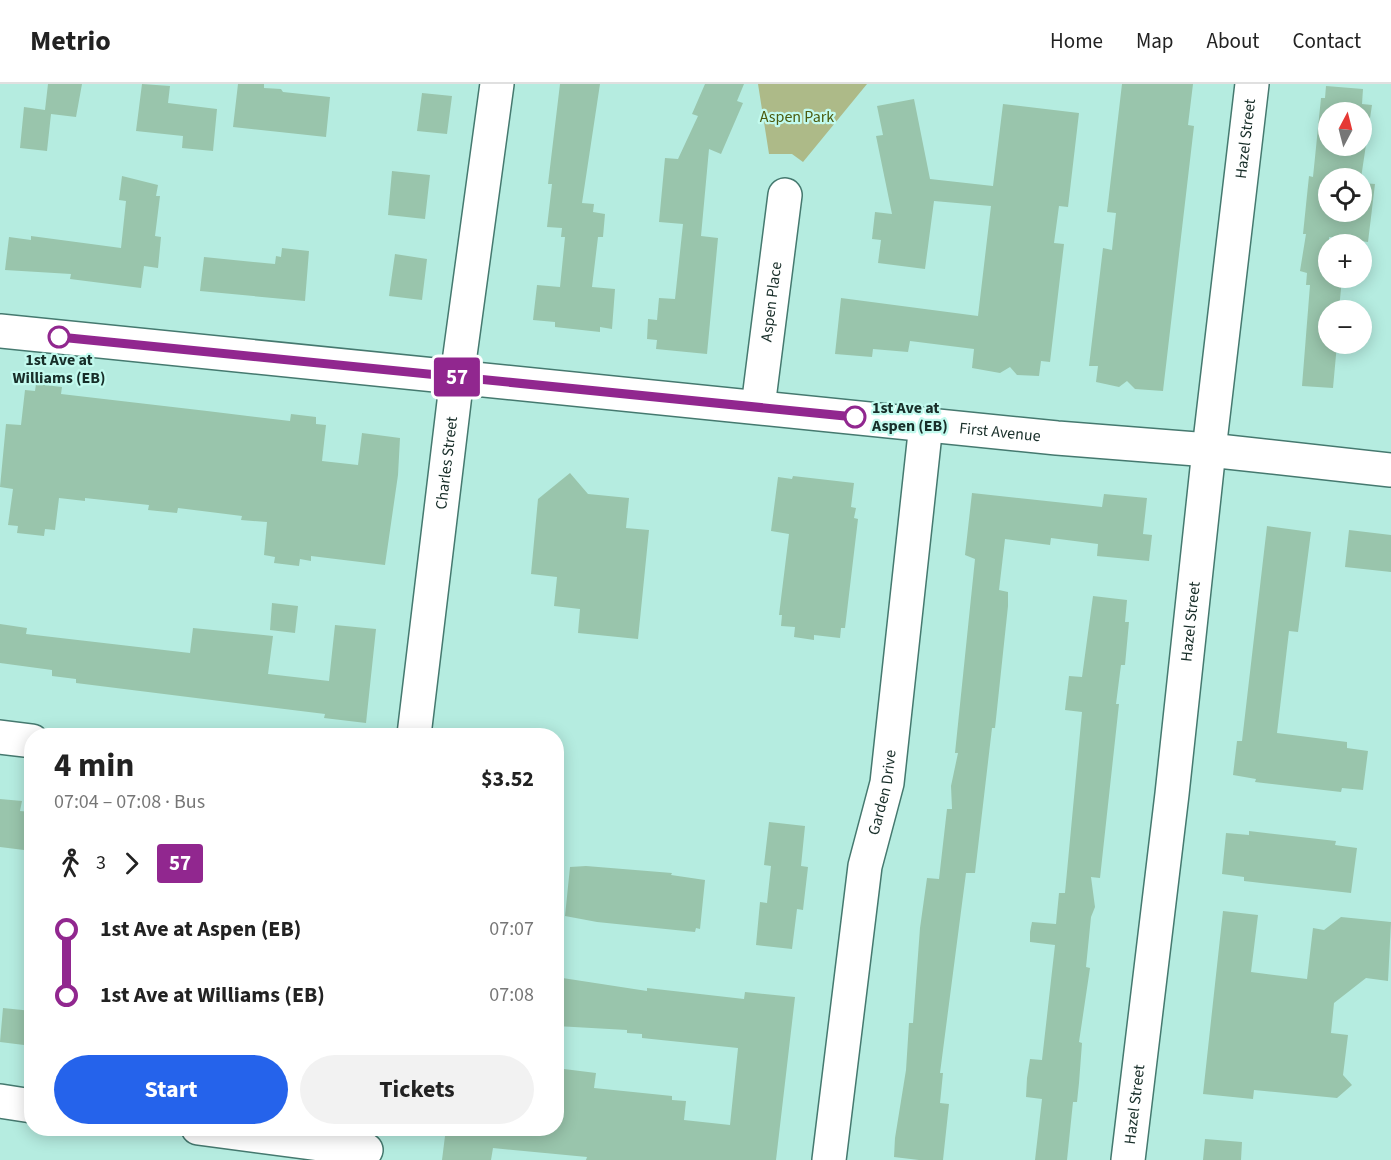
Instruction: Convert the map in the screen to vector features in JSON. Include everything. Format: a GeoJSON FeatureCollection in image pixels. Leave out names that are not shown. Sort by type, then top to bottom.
{"type":"FeatureCollection","features":[{"type":"Feature","properties":{"kind":"street","name":"Charles Street"},"geometry":{"type":"LineString","coordinates":[[415,728],[457,377],[497,84]]}},
{"type":"Feature","properties":{"kind":"street","name":"Hazel Street"},"geometry":{"type":"LineString","coordinates":[[1128,1160],[1172,794],[1252,84]]}},
{"type":"Feature","properties":{"kind":"street","name":"Aspen Place"},"geometry":{"type":"LineString","coordinates":[[758,406],[785,195]]}},
{"type":"Feature","properties":{"kind":"street","name":"First Avenue"},"geometry":{"type":"LineString","coordinates":[[0,331],[926,424],[1209,450],[1391,470]]}},
{"type":"Feature","properties":{"kind":"street","name":"Garden Drive"},"geometry":{"type":"LineString","coordinates":[[829,1160],[865,866],[888,777],[926,424]]}},
{"type":"Feature","properties":{"kind":"street"},"geometry":{"type":"LineString","coordinates":[[0,737],[24,740]]}},
{"type":"Feature","properties":{"kind":"street"},"geometry":{"type":"LineString","coordinates":[[0,1101],[24,1105]]}},
{"type":"Feature","properties":{"kind":"street"},"geometry":{"type":"LineString","coordinates":[[273,1136],[366,1146]]}},
{"type":"Feature","properties":{"kind":"green space","name":"Aspen Park"},"geometry":{"type":"Polygon","coordinates":[[[758,84],[867,84],[803,162],[792,154],[769,154],[758,84]]]}},
{"type":"Feature","properties":{"kind":"building"},"geometry":{"type":"Polygon","coordinates":[[[48,84],[82,84],[76,117],[51,114],[47,151],[20,148],[24,107],[45,110],[48,84]]]}},
{"type":"Feature","properties":{"kind":"building"},"geometry":{"type":"Polygon","coordinates":[[[142,84],[170,86],[168,103],[217,109],[213,151],[182,148],[183,136],[136,131],[142,84]]]}},
{"type":"Feature","properties":{"kind":"building"},"geometry":{"type":"Polygon","coordinates":[[[238,84],[264,84],[264,88],[281,89],[283,92],[330,97],[326,137],[233,127],[238,84]]]}},
{"type":"Feature","properties":{"kind":"building"},"geometry":{"type":"Polygon","coordinates":[[[560,84],[600,84],[582,203],[594,204],[593,212],[605,214],[603,237],[598,237],[592,287],[615,289],[612,329],[600,327],[600,332],[555,327],[555,322],[533,320],[537,285],[560,287],[565,237],[561,237],[562,228],[547,227],[552,184],[548,184],[560,84]]]}},
{"type":"Feature","properties":{"kind":"building"},"geometry":{"type":"Polygon","coordinates":[[[705,84],[744,84],[737,101],[743,103],[721,154],[709,149],[701,236],[718,238],[707,354],[656,349],[657,340],[647,339],[648,319],[657,320],[659,298],[675,299],[683,224],[659,222],[665,158],[678,159],[698,116],[692,114],[705,84]]]}},
{"type":"Feature","properties":{"kind":"building"},"geometry":{"type":"Polygon","coordinates":[[[1122,84],[1193,84],[1188,125],[1194,126],[1163,391],[1135,389],[1127,381],[1119,387],[1096,382],[1098,366],[1089,366],[1103,248],[1112,250],[1116,213],[1107,212],[1122,84]]]}},
{"type":"Feature","properties":{"kind":"building"},"geometry":{"type":"Polygon","coordinates":[[[1326,86],[1363,89],[1362,102],[1321,102],[1321,98],[1325,98],[1326,86]]]}},
{"type":"Feature","properties":{"kind":"building"},"geometry":{"type":"Polygon","coordinates":[[[422,93],[452,96],[447,134],[417,131],[422,93]]]}},
{"type":"Feature","properties":{"kind":"building"},"geometry":{"type":"Polygon","coordinates":[[[914,99],[930,179],[993,186],[1003,104],[1079,113],[1068,207],[1059,206],[1054,243],[1064,244],[1050,362],[1041,361],[1039,376],[1017,375],[1010,367],[1000,373],[972,368],[974,349],[910,341],[908,352],[873,349],[872,357],[835,354],[841,298],[978,316],[991,206],[934,201],[925,269],[878,263],[881,240],[872,239],[875,212],[892,214],[876,136],[883,135],[877,106],[914,99]]]}},
{"type":"Feature","properties":{"kind":"building"},"geometry":{"type":"Polygon","coordinates":[[[1318,128],[1318,156],[1364,156],[1363,168],[1318,168],[1318,222],[1370,222],[1369,234],[1318,234],[1318,288],[1341,288],[1340,300],[1318,300],[1318,354],[1336,354],[1333,388],[1302,386],[1310,285],[1306,285],[1307,273],[1300,271],[1306,234],[1303,234],[1309,176],[1313,177],[1318,128]]]}},
{"type":"Feature","properties":{"kind":"building"},"geometry":{"type":"Polygon","coordinates":[[[392,171],[430,175],[425,219],[388,215],[392,171]]]}},
{"type":"Feature","properties":{"kind":"building"},"geometry":{"type":"Polygon","coordinates":[[[122,176],[158,185],[156,196],[160,196],[155,236],[161,237],[158,268],[144,266],[141,288],[70,279],[71,274],[5,270],[9,237],[31,240],[31,236],[121,248],[126,201],[119,200],[122,176]]]}},
{"type":"Feature","properties":{"kind":"building"},"geometry":{"type":"Polygon","coordinates":[[[1372,184],[1375,184],[1372,209],[1372,184]]]}},
{"type":"Feature","properties":{"kind":"building"},"geometry":{"type":"Polygon","coordinates":[[[282,248],[309,251],[305,301],[200,291],[204,257],[275,264],[276,256],[281,257],[282,248]]]}},
{"type":"Feature","properties":{"kind":"building"},"geometry":{"type":"Polygon","coordinates":[[[395,254],[427,259],[422,300],[389,296],[395,254]]]}},
{"type":"Feature","properties":{"kind":"building"},"geometry":{"type":"Polygon","coordinates":[[[36,384],[62,387],[61,394],[290,421],[291,414],[316,417],[316,424],[326,425],[322,461],[358,465],[362,433],[400,438],[398,475],[385,565],[311,556],[311,561],[300,559],[299,566],[274,563],[275,557],[264,555],[267,522],[241,520],[242,516],[178,508],[177,513],[148,510],[149,505],[85,498],[85,501],[59,498],[55,530],[45,529],[44,536],[17,533],[18,526],[8,525],[13,489],[0,487],[6,424],[21,425],[25,390],[35,391],[36,384]]]}},
{"type":"Feature","properties":{"kind":"building"},"geometry":{"type":"Polygon","coordinates":[[[570,473],[588,494],[629,498],[626,528],[649,530],[638,639],[578,633],[580,609],[554,606],[557,577],[531,574],[538,499],[570,473]]]}},
{"type":"Feature","properties":{"kind":"building"},"geometry":{"type":"Polygon","coordinates":[[[793,476],[854,483],[851,507],[856,508],[854,518],[858,519],[845,628],[841,628],[840,638],[814,635],[814,640],[794,637],[795,627],[781,626],[782,615],[779,615],[789,534],[771,531],[778,477],[792,479],[793,476]]]}},
{"type":"Feature","properties":{"kind":"building"},"geometry":{"type":"Polygon","coordinates":[[[972,493],[1102,507],[1104,494],[1147,498],[1143,534],[1152,535],[1149,561],[1097,556],[1098,544],[1051,538],[1050,545],[1005,539],[999,590],[1008,592],[1008,606],[995,728],[992,728],[975,873],[966,873],[940,1073],[943,1073],[940,1103],[949,1104],[943,1160],[919,1160],[894,1157],[895,1138],[906,1070],[909,1023],[913,1023],[920,928],[927,878],[939,879],[947,809],[952,809],[951,786],[958,753],[955,753],[975,559],[965,555],[972,493]]]}},
{"type":"Feature","properties":{"kind":"building"},"geometry":{"type":"Polygon","coordinates":[[[1267,526],[1311,532],[1298,632],[1289,631],[1277,733],[1347,742],[1347,748],[1368,751],[1363,790],[1342,788],[1341,792],[1255,782],[1256,779],[1233,775],[1237,741],[1242,741],[1267,526]]]}},
{"type":"Feature","properties":{"kind":"building"},"geometry":{"type":"Polygon","coordinates":[[[1349,530],[1391,535],[1391,572],[1345,567],[1349,530]]]}},
{"type":"Feature","properties":{"kind":"building"},"geometry":{"type":"Polygon","coordinates":[[[1093,596],[1127,600],[1125,622],[1129,622],[1125,665],[1121,665],[1116,704],[1119,704],[1100,878],[1091,877],[1095,907],[1091,917],[1086,967],[1090,968],[1079,1042],[1082,1043],[1077,1102],[1073,1102],[1067,1160],[1035,1160],[1042,1099],[1026,1097],[1027,1078],[1030,1059],[1042,1060],[1055,945],[1030,942],[1030,932],[1032,922],[1056,924],[1059,893],[1065,893],[1082,712],[1065,710],[1069,676],[1082,677],[1093,596]]]}},
{"type":"Feature","properties":{"kind":"building"},"geometry":{"type":"Polygon","coordinates":[[[272,603],[298,606],[295,633],[270,630],[272,603]]]}},
{"type":"Feature","properties":{"kind":"building"},"geometry":{"type":"Polygon","coordinates":[[[0,624],[27,628],[26,634],[190,653],[193,628],[273,636],[268,674],[329,681],[335,625],[376,629],[366,723],[324,718],[325,714],[76,683],[76,679],[52,676],[52,670],[0,663],[0,624]]]}},
{"type":"Feature","properties":{"kind":"building"},"geometry":{"type":"Polygon","coordinates":[[[0,799],[22,801],[20,811],[24,811],[24,850],[0,847],[0,799]]]}},
{"type":"Feature","properties":{"kind":"building"},"geometry":{"type":"Polygon","coordinates":[[[769,822],[805,826],[801,866],[808,867],[803,910],[797,909],[792,949],[756,945],[760,902],[767,903],[771,866],[764,865],[769,822]]]}},
{"type":"Feature","properties":{"kind":"building"},"geometry":{"type":"Polygon","coordinates":[[[1249,831],[1336,841],[1335,845],[1357,848],[1351,893],[1244,881],[1244,877],[1222,874],[1226,833],[1249,835],[1249,831]]]}},
{"type":"Feature","properties":{"kind":"building"},"geometry":{"type":"Polygon","coordinates":[[[586,866],[672,873],[671,875],[705,880],[700,929],[696,928],[695,932],[597,922],[565,916],[570,867],[586,866]]]}},
{"type":"Feature","properties":{"kind":"building"},"geometry":{"type":"Polygon","coordinates":[[[1223,911],[1258,915],[1251,972],[1307,979],[1313,928],[1324,930],[1341,917],[1391,922],[1388,981],[1366,978],[1334,1003],[1331,1033],[1348,1035],[1343,1075],[1352,1085],[1337,1098],[1254,1090],[1253,1099],[1203,1094],[1223,911]]]}},
{"type":"Feature","properties":{"kind":"building"},"geometry":{"type":"Polygon","coordinates":[[[564,978],[647,991],[647,988],[744,999],[745,992],[795,997],[776,1160],[586,1160],[587,1157],[493,1148],[491,1160],[442,1160],[445,1136],[564,1136],[564,1069],[596,1073],[594,1088],[672,1096],[672,1100],[686,1101],[684,1120],[730,1125],[738,1048],[642,1038],[642,1034],[627,1033],[627,1030],[564,1026],[564,978]]]}},
{"type":"Feature","properties":{"kind":"building"},"geometry":{"type":"Polygon","coordinates":[[[3,1008],[24,1010],[24,1045],[0,1042],[3,1008]]]}},
{"type":"Feature","properties":{"kind":"building"},"geometry":{"type":"Polygon","coordinates":[[[1205,1139],[1242,1142],[1241,1160],[1203,1160],[1205,1139]]]}},
{"type":"Feature","properties":{"kind":"bus line","name":"57"},"geometry":{"type":"LineString","coordinates":[[59,337],[855,417]]}},
{"type":"Feature","properties":{"kind":"place","name":"1st Ave at Williams (EB)"},"geometry":{"type":"Point","coordinates":[59,337]}},
{"type":"Feature","properties":{"kind":"place","name":"1st Ave at Aspen (EB)"},"geometry":{"type":"Point","coordinates":[855,417]}}]}
